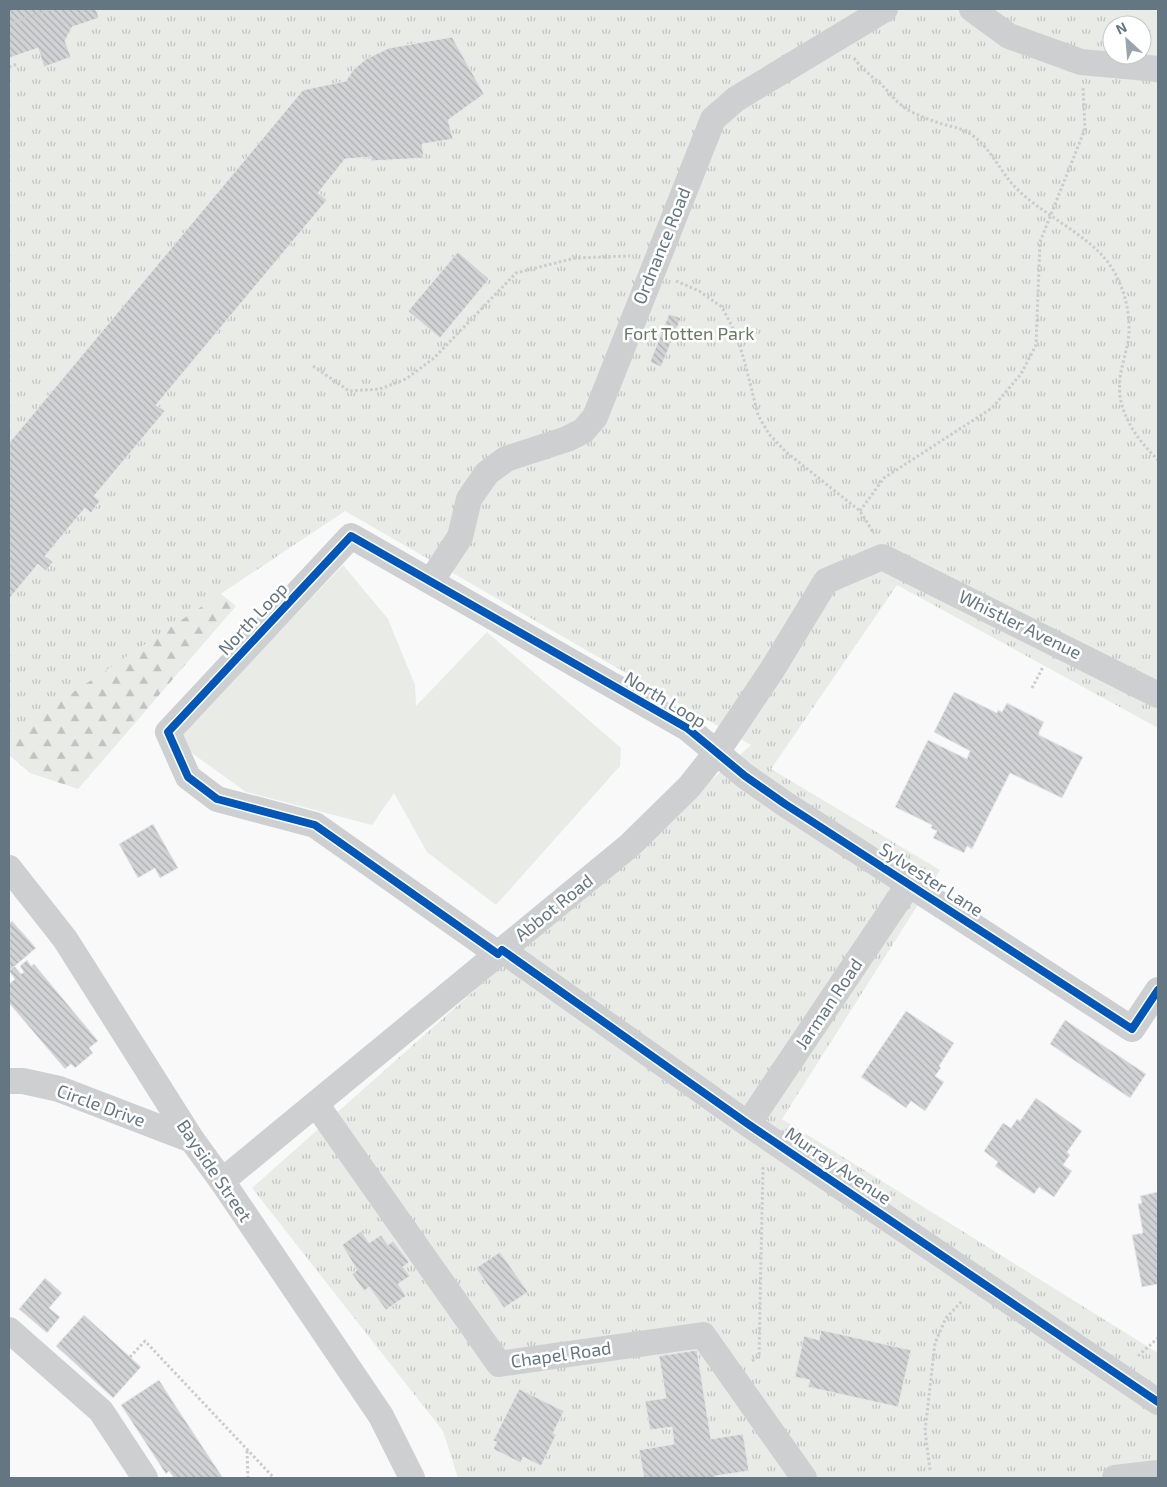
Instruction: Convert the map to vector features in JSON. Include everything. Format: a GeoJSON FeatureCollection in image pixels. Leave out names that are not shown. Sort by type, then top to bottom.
{"type":"FeatureCollection","features":[{"type":"Feature","properties":{"kind":"street","name":"Ordnance Road"},"geometry":{"type":"LineString","coordinates":[[431,580],[460,538],[469,499],[487,473],[506,459],[566,439],[583,431],[595,417],[714,119],[736,99],[885,9]]}},
{"type":"Feature","properties":{"kind":"street"},"geometry":{"type":"LineString","coordinates":[[972,9],[1009,36],[1081,62],[1158,70]]}},
{"type":"Feature","properties":{"kind":"street","name":"North Loop"},"geometry":{"type":"LineString","coordinates":[[500,952],[315,825],[217,799],[188,777],[168,732],[351,536],[687,728],[717,752]]}},
{"type":"Feature","properties":{"kind":"street","name":"Abbot Road"},"geometry":{"type":"LineString","coordinates":[[222,1181],[630,845],[689,787],[717,752],[772,670],[826,581],[878,545]]}},
{"type":"Feature","properties":{"kind":"street","name":"Whistler Avenue"},"geometry":{"type":"LineString","coordinates":[[878,545],[1158,694]]}},
{"type":"Feature","properties":{"kind":"street","name":"Sylvester Lane"},"geometry":{"type":"LineString","coordinates":[[717,752],[784,804],[1132,1028],[1158,990]]}},
{"type":"Feature","properties":{"kind":"street","name":"Bayside Street"},"geometry":{"type":"LineString","coordinates":[[9,868],[65,939],[192,1140],[222,1181],[381,1416],[412,1478]]}},
{"type":"Feature","properties":{"kind":"street","name":"Jarman Road"},"geometry":{"type":"LineString","coordinates":[[748,1124],[909,884]]}},
{"type":"Feature","properties":{"kind":"street","name":"Murray Avenue"},"geometry":{"type":"LineString","coordinates":[[500,952],[748,1124],[1158,1402]]}},
{"type":"Feature","properties":{"kind":"street","name":"Circle Drive"},"geometry":{"type":"LineString","coordinates":[[9,1081],[23,1081],[60,1089],[192,1140]]}},
{"type":"Feature","properties":{"kind":"street","name":"Chapel Road"},"geometry":{"type":"LineString","coordinates":[[316,1104],[500,1364],[703,1334],[804,1478]]}},
{"type":"Feature","properties":{"kind":"street"},"geometry":{"type":"LineString","coordinates":[[9,1330],[101,1411],[145,1478]]}},
{"type":"Feature","properties":{"kind":"street"},"geometry":{"type":"LineString","coordinates":[[1118,1478],[1158,1473]]}},
{"type":"Feature","properties":{"kind":"path"},"geometry":{"type":"LineString","coordinates":[[9,24],[51,9]]}},
{"type":"Feature","properties":{"kind":"path"},"geometry":{"type":"LineString","coordinates":[[839,37],[860,68],[882,85],[906,109],[969,134],[986,148],[1015,187],[1086,242],[1107,261],[1120,284],[1127,307],[1129,333],[1121,366],[1120,396],[1129,424],[1158,460]]}},
{"type":"Feature","properties":{"kind":"path"},"geometry":{"type":"LineString","coordinates":[[860,511],[884,478],[992,408],[1021,374],[1036,345],[1040,242],[1085,129],[1081,62]]}},
{"type":"Feature","properties":{"kind":"path"},"geometry":{"type":"LineString","coordinates":[[9,67],[17,64]]}},
{"type":"Feature","properties":{"kind":"path"},"geometry":{"type":"LineString","coordinates":[[313,366],[349,391],[380,389],[406,379],[434,358],[516,273],[575,258],[655,263],[722,307],[737,336],[758,415],[769,434],[786,452],[860,511],[878,545]]}},
{"type":"Feature","properties":{"kind":"path"},"geometry":{"type":"LineString","coordinates":[[732,1377],[759,1356],[763,1160]]}},
{"type":"Feature","properties":{"kind":"path"},"geometry":{"type":"LineString","coordinates":[[930,1470],[925,1432],[935,1343],[946,1318],[961,1301],[987,1286]]}},
{"type":"Feature","properties":{"kind":"path"},"geometry":{"type":"LineString","coordinates":[[1138,1356],[1158,1338]]}},
{"type":"Feature","properties":{"kind":"path"},"geometry":{"type":"LineString","coordinates":[[130,1357],[145,1342],[274,1478]]}},
{"type":"Feature","properties":{"kind":"path"},"geometry":{"type":"LineString","coordinates":[[247,1450],[248,1478]]}},
{"type":"Feature","properties":{"kind":"green space","name":"Fort Totten Park"},"geometry":{"type":"Polygon","coordinates":[[[9,9],[1158,9],[1158,728],[897,585],[771,769],[940,870],[782,1119],[1158,1353],[1158,1478],[458,1478],[443,1431],[252,1188],[751,745],[345,511],[9,735],[9,9]]]}},
{"type":"Feature","properties":{"kind":"green space"},"geometry":{"type":"Polygon","coordinates":[[[343,565],[388,619],[415,685],[416,706],[487,632],[621,748],[620,766],[496,905],[427,852],[394,793],[372,825],[246,792],[189,751],[182,734],[343,565]]]}},
{"type":"Feature","properties":{"kind":"green space"},"geometry":{"type":"Polygon","coordinates":[[[201,578],[236,606],[78,789],[30,773],[9,755],[9,704],[201,578]]]}},
{"type":"Feature","properties":{"kind":"building"},"geometry":{"type":"Polygon","coordinates":[[[96,9],[99,18],[72,27],[65,41],[71,57],[44,67],[38,48],[9,58],[9,10],[96,9]]]}},
{"type":"Feature","properties":{"kind":"building"},"geometry":{"type":"Polygon","coordinates":[[[452,37],[484,94],[448,120],[453,139],[422,144],[424,158],[371,161],[371,157],[345,159],[318,193],[327,200],[156,405],[165,411],[94,496],[100,501],[91,513],[85,508],[45,556],[53,562],[46,571],[38,564],[9,599],[9,443],[303,90],[346,81],[353,70],[366,59],[389,48],[452,37]]]}},
{"type":"Feature","properties":{"kind":"building"},"geometry":{"type":"Polygon","coordinates":[[[458,252],[489,279],[440,338],[408,311],[458,252]]]}},
{"type":"Feature","properties":{"kind":"building"},"geometry":{"type":"Polygon","coordinates":[[[669,314],[681,318],[661,367],[650,362],[669,314]]]}},
{"type":"Feature","properties":{"kind":"building"},"geometry":{"type":"Polygon","coordinates":[[[954,692],[997,713],[998,710],[1002,712],[1007,703],[1044,722],[1039,735],[1083,757],[1062,798],[1010,773],[972,849],[967,846],[964,853],[933,838],[937,831],[931,828],[932,825],[895,807],[928,740],[967,759],[970,751],[934,732],[954,692]]]}},
{"type":"Feature","properties":{"kind":"building"},"geometry":{"type":"Polygon","coordinates":[[[153,824],[178,868],[160,878],[155,868],[138,878],[119,844],[153,824]]]}},
{"type":"Feature","properties":{"kind":"building"},"geometry":{"type":"Polygon","coordinates":[[[12,921],[36,948],[9,971],[9,924],[12,921]]]}},
{"type":"Feature","properties":{"kind":"building"},"geometry":{"type":"Polygon","coordinates":[[[27,960],[31,966],[34,964],[98,1041],[89,1048],[93,1053],[75,1068],[71,1064],[65,1069],[9,1003],[9,984],[15,979],[9,971],[14,966],[21,974],[24,972],[20,966],[27,960]]]}},
{"type":"Feature","properties":{"kind":"building"},"geometry":{"type":"Polygon","coordinates":[[[906,1011],[954,1043],[939,1066],[941,1068],[935,1076],[944,1082],[925,1111],[911,1101],[906,1108],[861,1077],[906,1011]]]}},
{"type":"Feature","properties":{"kind":"building"},"geometry":{"type":"Polygon","coordinates":[[[1065,1020],[1146,1074],[1130,1098],[1050,1044],[1065,1020]]]}},
{"type":"Feature","properties":{"kind":"building"},"geometry":{"type":"Polygon","coordinates":[[[1036,1098],[1082,1131],[1067,1152],[1070,1155],[1063,1165],[1072,1171],[1054,1197],[1039,1187],[1034,1194],[995,1166],[998,1162],[984,1151],[1003,1123],[1011,1128],[1017,1119],[1020,1121],[1036,1098]]]}},
{"type":"Feature","properties":{"kind":"building"},"geometry":{"type":"Polygon","coordinates":[[[1157,1192],[1158,1284],[1142,1287],[1132,1235],[1143,1233],[1138,1204],[1142,1203],[1140,1196],[1157,1192]]]}},
{"type":"Feature","properties":{"kind":"building"},"geometry":{"type":"Polygon","coordinates":[[[361,1231],[369,1243],[381,1235],[388,1245],[393,1241],[409,1262],[403,1267],[410,1276],[398,1284],[406,1296],[386,1310],[369,1287],[364,1291],[352,1274],[357,1270],[342,1245],[361,1231]]]}},
{"type":"Feature","properties":{"kind":"building"},"geometry":{"type":"Polygon","coordinates":[[[500,1252],[528,1292],[504,1308],[476,1268],[500,1252]]]}},
{"type":"Feature","properties":{"kind":"building"},"geometry":{"type":"Polygon","coordinates":[[[45,1278],[62,1293],[49,1308],[60,1317],[47,1333],[19,1309],[45,1278]]]}},
{"type":"Feature","properties":{"kind":"building"},"geometry":{"type":"Polygon","coordinates":[[[84,1315],[141,1367],[113,1398],[56,1346],[84,1315]]]}},
{"type":"Feature","properties":{"kind":"building"},"geometry":{"type":"Polygon","coordinates":[[[821,1330],[911,1350],[898,1407],[808,1387],[810,1380],[795,1377],[804,1336],[819,1340],[821,1330]]]}},
{"type":"Feature","properties":{"kind":"building"},"geometry":{"type":"Polygon","coordinates":[[[697,1350],[711,1439],[743,1434],[749,1471],[715,1476],[715,1478],[644,1478],[639,1450],[674,1444],[672,1427],[650,1430],[645,1401],[666,1398],[659,1356],[697,1350]]]}},
{"type":"Feature","properties":{"kind":"building"},"geometry":{"type":"Polygon","coordinates":[[[159,1380],[223,1478],[174,1478],[169,1471],[166,1474],[121,1405],[159,1380]]]}},
{"type":"Feature","properties":{"kind":"building"},"geometry":{"type":"Polygon","coordinates":[[[519,1389],[564,1411],[553,1433],[556,1435],[541,1466],[523,1457],[521,1463],[493,1449],[497,1442],[493,1441],[519,1389]]]}},
{"type":"Feature","properties":{"kind":"cycle path"},"geometry":{"type":"LineString","coordinates":[[498,954],[315,825],[217,799],[188,777],[168,732],[351,536],[687,728],[745,776],[785,804],[1132,1029],[1158,990]]}},
{"type":"Feature","properties":{"kind":"cycle path"},"geometry":{"type":"LineString","coordinates":[[502,950],[748,1124],[1158,1402]]}}]}
